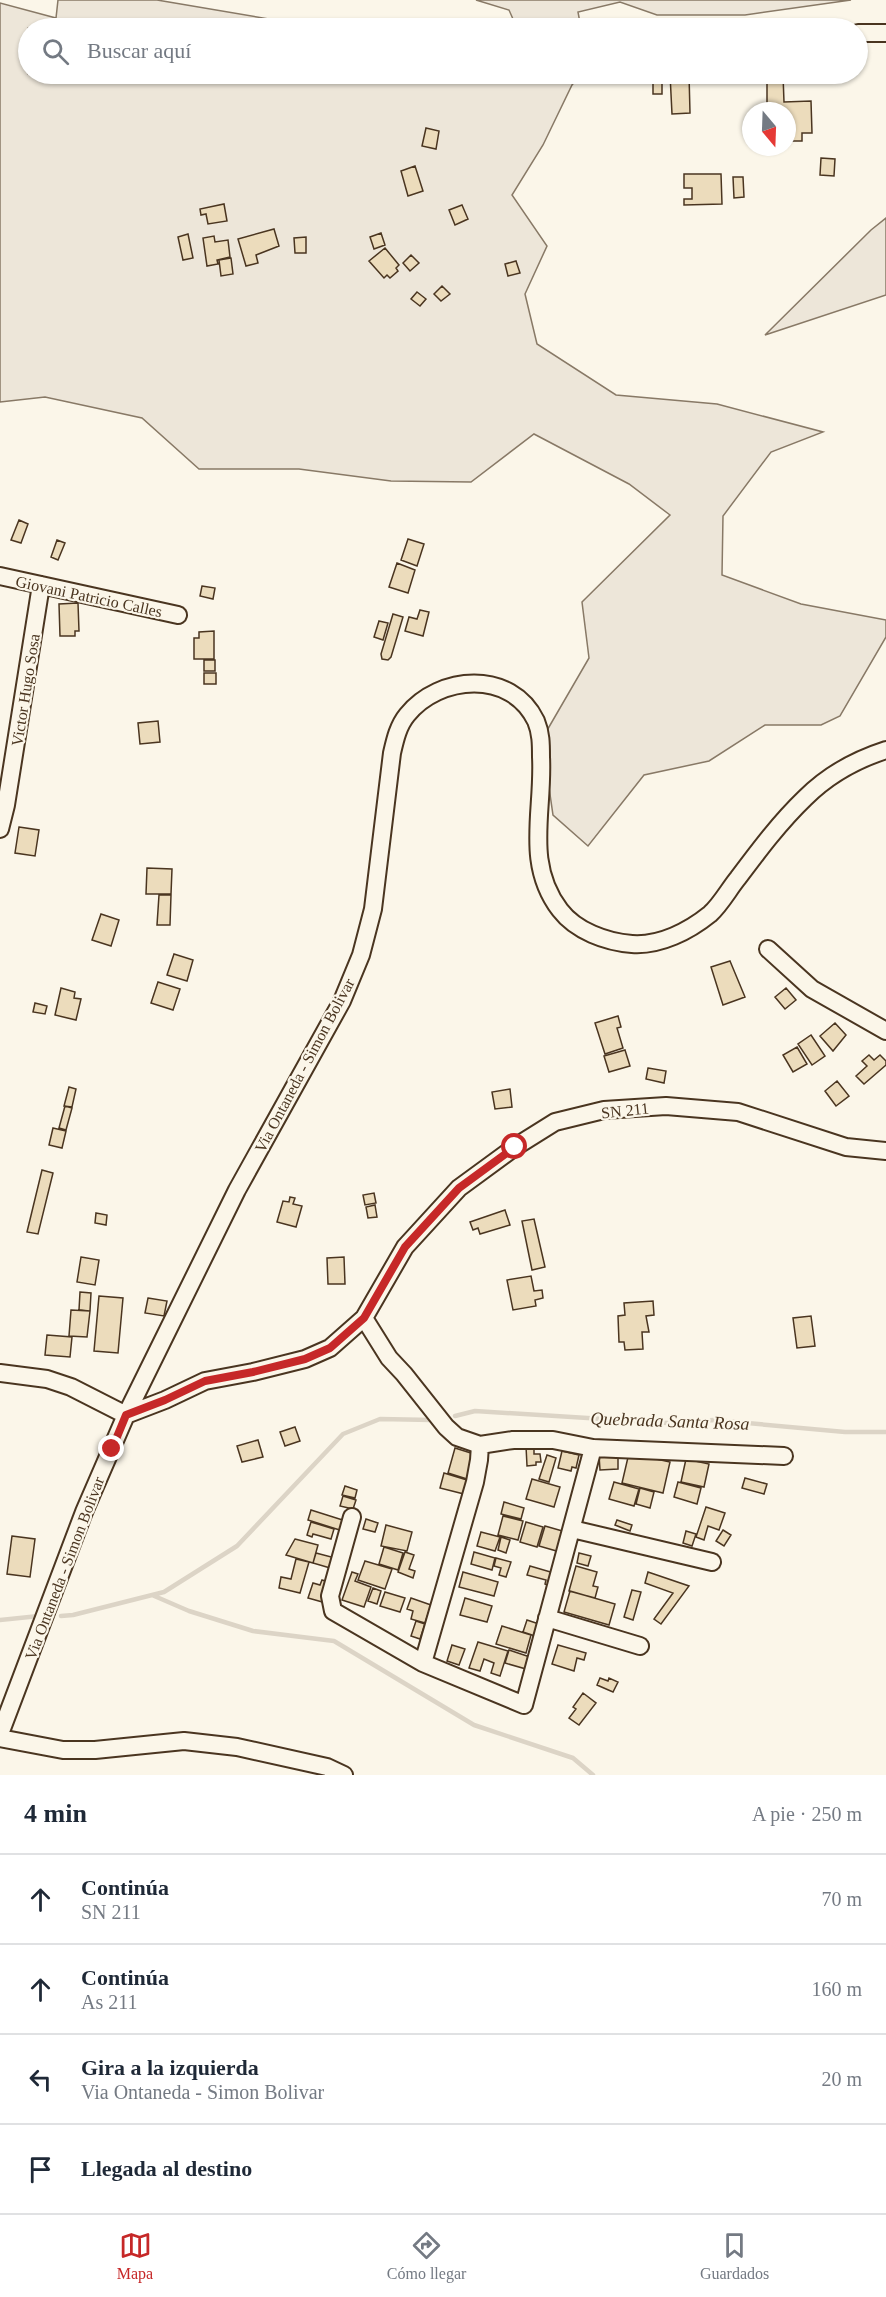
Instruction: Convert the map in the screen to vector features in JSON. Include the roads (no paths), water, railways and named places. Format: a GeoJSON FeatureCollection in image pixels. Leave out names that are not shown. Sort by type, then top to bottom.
{"type":"FeatureCollection","features":[{"type":"Feature","properties":{"kind":"street"},"geometry":{"type":"LineString","coordinates":[[868,33],[886,33]]}},
{"type":"Feature","properties":{"kind":"street","name":"Giovani Patricio Calles"},"geometry":{"type":"LineString","coordinates":[[0,576],[178,615]]}},
{"type":"Feature","properties":{"kind":"street","name":"Victor Hugo Sosa"},"geometry":{"type":"LineString","coordinates":[[0,829],[6,805],[41,585]]}},
{"type":"Feature","properties":{"kind":"street","name":"Via Ontaneda - Simon Bolivar"},"geometry":{"type":"LineString","coordinates":[[0,1736],[84,1512],[126,1415],[237,1190],[342,1001],[361,955],[373,909],[392,753],[396,735],[405,717],[416,705],[443,688],[473,684],[498,686],[514,695],[526,706],[536,721],[541,738],[543,782],[537,848],[540,872],[553,899],[567,919],[579,928],[604,939],[632,944],[653,943],[677,935],[712,912],[771,834],[804,799],[842,769],[886,750]]}},
{"type":"Feature","properties":{"kind":"street"},"geometry":{"type":"LineString","coordinates":[[768,950],[812,989],[886,1031]]}},
{"type":"Feature","properties":{"kind":"street","name":"SN 211"},"geometry":{"type":"LineString","coordinates":[[126,1415],[205,1381],[305,1359],[330,1348],[364,1318],[405,1247],[459,1188],[515,1147],[555,1122],[604,1110],[666,1106],[738,1112],[846,1147],[886,1151]]}},
{"type":"Feature","properties":{"kind":"street"},"geometry":{"type":"LineString","coordinates":[[364,1318],[389,1358],[446,1427],[458,1437],[480,1445],[513,1440],[554,1440],[593,1448],[784,1456]]}},
{"type":"Feature","properties":{"kind":"street"},"geometry":{"type":"LineString","coordinates":[[0,1373],[47,1379],[71,1387],[126,1415]]}},
{"type":"Feature","properties":{"kind":"street"},"geometry":{"type":"LineString","coordinates":[[423,1663],[475,1482],[480,1445]]}},
{"type":"Feature","properties":{"kind":"street"},"geometry":{"type":"LineString","coordinates":[[352,1517],[330,1596],[333,1611],[423,1663],[524,1705],[593,1448]]}},
{"type":"Feature","properties":{"kind":"street"},"geometry":{"type":"LineString","coordinates":[[572,1529],[711,1562]]}},
{"type":"Feature","properties":{"kind":"street"},"geometry":{"type":"LineString","coordinates":[[547,1618],[640,1646]]}},
{"type":"Feature","properties":{"kind":"street"},"geometry":{"type":"LineString","coordinates":[[0,1736],[63,1750],[95,1750],[184,1741],[237,1747],[327,1767],[344,1775]]}},
{"type":"Feature","properties":{"kind":"waterway","name":"Quebrada Santa Rosa"},"geometry":{"type":"LineString","coordinates":[[455,1416],[475,1411],[667,1423],[714,1420],[845,1432],[886,1432]]}},
{"type":"Feature","properties":{"kind":"waterway","name":"Quebrada Santa Rosa"},"geometry":{"type":"LineString","coordinates":[[61,1616],[164,1592],[237,1546],[343,1434],[380,1419],[432,1420]]}},
{"type":"Feature","properties":{"kind":"waterway"},"geometry":{"type":"LineString","coordinates":[[152,1595],[189,1611],[253,1631],[334,1641],[474,1725],[573,1758],[593,1775]]}},
{"type":"Feature","properties":{"kind":"waterway"},"geometry":{"type":"LineString","coordinates":[[0,1620],[39,1616]]}}]}
